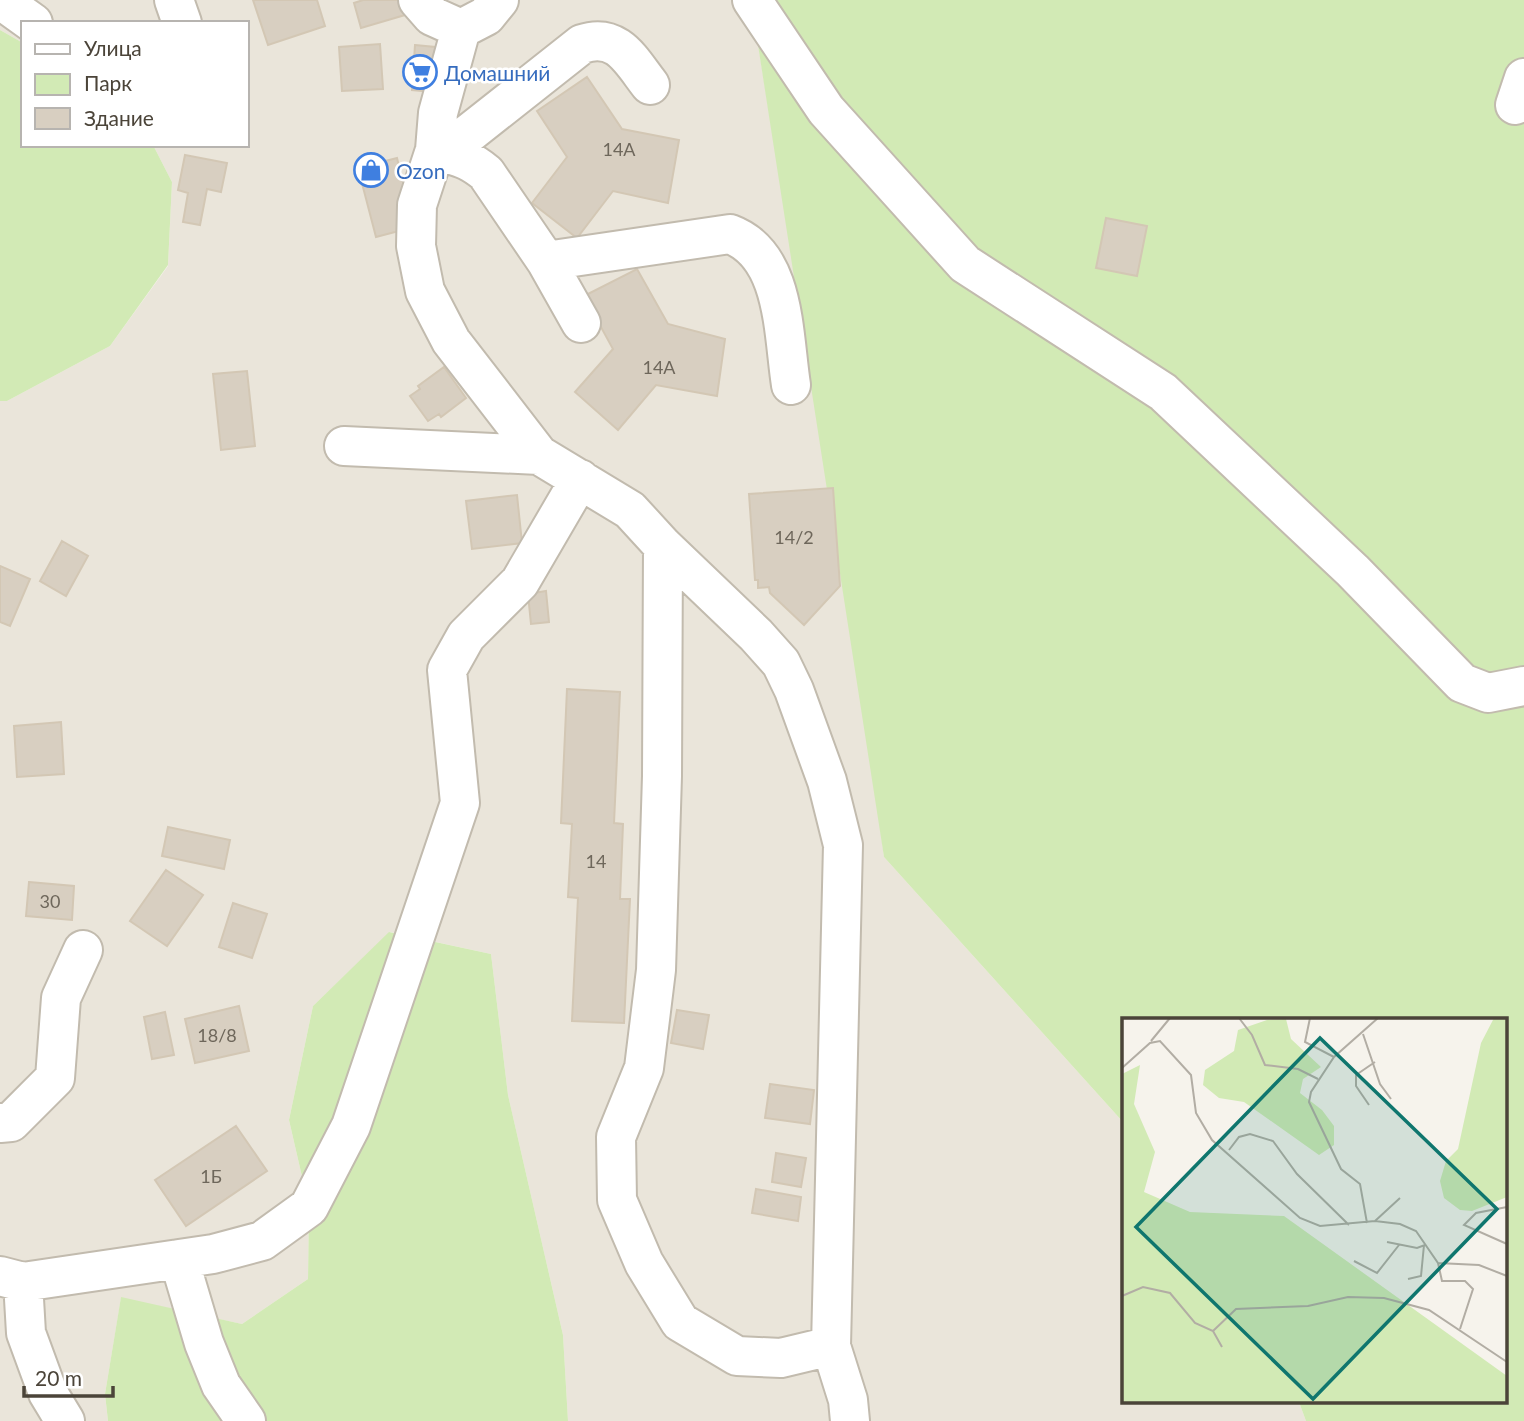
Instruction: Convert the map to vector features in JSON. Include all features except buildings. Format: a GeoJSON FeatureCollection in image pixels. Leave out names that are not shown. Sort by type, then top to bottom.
{"type":"FeatureCollection","features":[{"type":"Feature","properties":{"kind":"street"},"geometry":{"type":"LineString","coordinates":[[1,0],[30,21]]}},
{"type":"Feature","properties":{"kind":"street"},"geometry":{"type":"LineString","coordinates":[[174,0],[181,21]]}},
{"type":"Feature","properties":{"kind":"street"},"geometry":{"type":"LineString","coordinates":[[418,0],[432,16],[461,29]]}},
{"type":"Feature","properties":{"kind":"street"},"geometry":{"type":"LineString","coordinates":[[499,0],[486,16],[461,29],[438,113],[439,152],[417,205],[415,246],[425,291],[451,341],[539,455],[630,510],[663,546],[756,635],[781,663],[794,690],[827,781],[843,845],[831,1346],[848,1400],[850,1421]]}},
{"type":"Feature","properties":{"kind":"street"},"geometry":{"type":"LineString","coordinates":[[752,0],[826,110],[965,264],[1163,392],[1353,571],[1462,683],[1488,693],[1524,686]]}},
{"type":"Feature","properties":{"kind":"street"},"geometry":{"type":"LineString","coordinates":[[439,152],[582,44],[593,40],[617,46],[650,85]]}},
{"type":"Feature","properties":{"kind":"street"},"geometry":{"type":"LineString","coordinates":[[439,152],[456,154],[473,162],[486,173],[546,261],[581,323]]}},
{"type":"Feature","properties":{"kind":"street"},"geometry":{"type":"LineString","coordinates":[[546,261],[730,234],[745,240],[768,266],[776,287],[791,385]]}},
{"type":"Feature","properties":{"kind":"street"},"geometry":{"type":"LineString","coordinates":[[344,446],[539,455]]}},
{"type":"Feature","properties":{"kind":"street"},"geometry":{"type":"LineString","coordinates":[[65,1421],[47,1393],[11,1279],[213,1254],[262,1241],[309,1207],[352,1126],[460,803],[447,670],[466,636],[520,582],[580,479]]}},
{"type":"Feature","properties":{"kind":"street"},"geometry":{"type":"LineString","coordinates":[[663,546],[662,776],[656,970],[644,1068],[616,1137],[617,1200],[644,1263],[680,1322],[737,1356],[781,1358],[831,1346]]}},
{"type":"Feature","properties":{"kind":"street"},"geometry":{"type":"LineString","coordinates":[[0,1124],[11,1122],[55,1078],[61,998],[83,950]]}},
{"type":"Feature","properties":{"kind":"street"},"geometry":{"type":"LineString","coordinates":[[179,1259],[204,1343],[221,1385],[246,1421]]}},
{"type":"Feature","properties":{"kind":"shaded area"},"geometry":{"type":"Polygon","coordinates":[[[0,0],[751,0],[791,250],[807,270],[884,857],[1122,1121],[1122,1404],[1300,1404],[1306,1421],[568,1421],[563,1335],[508,1095],[491,954],[390,932],[313,1006],[289,1120],[309,1207],[308,1279],[242,1324],[121,1298],[105,1394],[108,1421],[0,1421],[0,401],[7,401],[110,346],[168,266],[172,182],[154,147],[248,147],[248,21],[21,21],[21,42],[0,30],[0,0]]]}},
{"type":"Feature","properties":{"kind":"green space"},"geometry":{"type":"Polygon","coordinates":[[[751,0],[1524,0],[1524,1421],[1306,1421],[1300,1404],[1506,1404],[1506,1018],[1122,1018],[1122,1121],[884,857],[751,0]]]}},
{"type":"Feature","properties":{"kind":"green space"},"geometry":{"type":"Polygon","coordinates":[[[0,30],[21,42],[21,147],[154,147],[172,182],[168,265],[110,346],[7,401],[0,401],[0,30]]]}},
{"type":"Feature","properties":{"kind":"green space"},"geometry":{"type":"Polygon","coordinates":[[[389,932],[491,954],[508,1095],[563,1335],[568,1421],[108,1421],[105,1394],[121,1297],[242,1324],[308,1279],[309,1207],[289,1120],[313,1006],[389,932]]]}},
{"type":"Feature","properties":{"kind":"place","name":"Домашний"},"geometry":{"type":"Point","coordinates":[420,72]}},
{"type":"Feature","properties":{"kind":"place","name":"Ozon"},"geometry":{"type":"Point","coordinates":[371,170]}}]}
